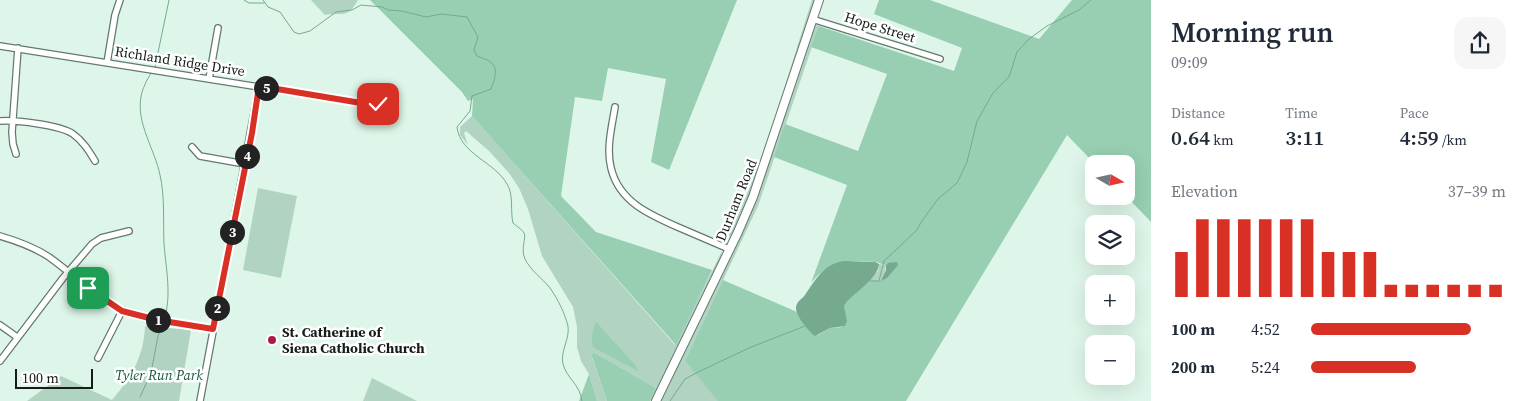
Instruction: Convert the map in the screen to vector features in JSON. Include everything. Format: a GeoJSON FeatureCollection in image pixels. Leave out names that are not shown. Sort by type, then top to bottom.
{"type":"FeatureCollection","features":[{"type":"Feature","properties":{"kind":"main road","name":"Durham Road"},"geometry":{"type":"LineString","coordinates":[[656,401],[729,250],[753,195],[819,0]]}},
{"type":"Feature","properties":{"kind":"street"},"geometry":{"type":"LineString","coordinates":[[107,62],[115,15],[120,0]]}},
{"type":"Feature","properties":{"kind":"street","name":"Hope Street"},"geometry":{"type":"LineString","coordinates":[[812,19],[940,59]]}},
{"type":"Feature","properties":{"kind":"street"},"geometry":{"type":"LineString","coordinates":[[209,79],[218,28]]}},
{"type":"Feature","properties":{"kind":"street","name":"Richland Ridge Drive"},"geometry":{"type":"LineString","coordinates":[[0,46],[367,104],[378,104],[386,101]]}},
{"type":"Feature","properties":{"kind":"street"},"geometry":{"type":"LineString","coordinates":[[16,154],[13,144],[13,120],[18,48]]}},
{"type":"Feature","properties":{"kind":"street"},"geometry":{"type":"LineString","coordinates":[[200,401],[259,86]]}},
{"type":"Feature","properties":{"kind":"street"},"geometry":{"type":"LineString","coordinates":[[615,107],[609,154],[615,180],[624,194],[643,211],[729,250]]}},
{"type":"Feature","properties":{"kind":"street"},"geometry":{"type":"LineString","coordinates":[[0,121],[13,120],[60,128],[72,133],[82,141],[95,161]]}},
{"type":"Feature","properties":{"kind":"street"},"geometry":{"type":"LineString","coordinates":[[192,147],[200,156],[245,164]]}},
{"type":"Feature","properties":{"kind":"street"},"geometry":{"type":"LineString","coordinates":[[0,361],[67,273],[92,244],[101,238],[128,231]]}},
{"type":"Feature","properties":{"kind":"street"},"geometry":{"type":"LineString","coordinates":[[0,236],[36,249],[122,311],[157,320],[213,329]]}},
{"type":"Feature","properties":{"kind":"street"},"geometry":{"type":"LineString","coordinates":[[98,358],[122,311]]}},
{"type":"Feature","properties":{"kind":"street"},"geometry":{"type":"LineString","coordinates":[[0,325],[17,337]]}},
{"type":"Feature","properties":{"kind":"green space"},"geometry":{"type":"Polygon","coordinates":[[[311,0],[358,0],[347,13],[325,15],[311,0]]]}},
{"type":"Feature","properties":{"kind":"green space"},"geometry":{"type":"Polygon","coordinates":[[[812,0],[814,0],[748,204],[733,233],[727,239],[763,151],[812,0]]]}},
{"type":"Feature","properties":{"kind":"green space"},"geometry":{"type":"Polygon","coordinates":[[[814,26],[819,26],[758,206],[685,361],[719,401],[660,401],[747,220],[814,26]]]}},
{"type":"Feature","properties":{"kind":"green space"},"geometry":{"type":"Polygon","coordinates":[[[472,116],[675,345],[722,251],[721,260],[654,401],[650,401],[656,388],[595,353],[592,358],[607,401],[597,401],[589,374],[581,361],[577,347],[577,327],[573,307],[542,256],[528,209],[519,188],[509,173],[489,151],[466,131],[464,133],[468,145],[460,135],[460,127],[472,116]]]}},
{"type":"Feature","properties":{"kind":"green space"},"geometry":{"type":"Polygon","coordinates":[[[258,188],[297,196],[281,278],[243,270],[258,188]]]}},
{"type":"Feature","properties":{"kind":"green space"},"geometry":{"type":"Polygon","coordinates":[[[879,264],[886,265],[881,281],[868,283],[878,271],[879,264]]]}},
{"type":"Feature","properties":{"kind":"green space","name":"Tyler Run Park"},"geometry":{"type":"Polygon","coordinates":[[[145,326],[191,330],[179,401],[27,401],[61,376],[112,400],[131,375],[142,347],[145,326]]]}},
{"type":"Feature","properties":{"kind":"green space"},"geometry":{"type":"Polygon","coordinates":[[[372,378],[417,401],[363,401],[372,378]]]}},
{"type":"Feature","properties":{"kind":"shaded area"},"geometry":{"type":"Polygon","coordinates":[[[370,0],[737,0],[669,170],[651,162],[666,79],[608,68],[602,101],[575,97],[561,196],[596,232],[712,270],[676,345],[472,116],[473,99],[468,101],[462,92],[370,0]]]}},
{"type":"Feature","properties":{"kind":"shaded area"},"geometry":{"type":"Polygon","coordinates":[[[879,0],[930,0],[1039,39],[1072,0],[1151,0],[1151,222],[1135,205],[1135,155],[1086,155],[1067,135],[906,401],[718,401],[685,361],[723,280],[797,312],[805,326],[818,335],[830,328],[842,327],[846,321],[844,306],[860,288],[869,282],[887,278],[888,263],[883,265],[877,262],[848,261],[826,269],[811,283],[847,185],[774,157],[785,124],[858,151],[887,74],[811,47],[819,26],[954,71],[962,48],[874,14],[879,0]]]}},
{"type":"Feature","properties":{"kind":"shaded area"},"geometry":{"type":"Polygon","coordinates":[[[845,261],[875,262],[879,264],[878,270],[870,281],[844,306],[847,321],[845,326],[830,328],[815,336],[800,319],[796,310],[798,302],[826,268],[845,261]]]}},
{"type":"Feature","properties":{"kind":"shaded area"},"geometry":{"type":"Polygon","coordinates":[[[897,262],[898,265],[887,278],[881,281],[886,265],[897,262]]]}},
{"type":"Feature","properties":{"kind":"shaded area"},"geometry":{"type":"Polygon","coordinates":[[[596,322],[636,366],[638,371],[593,347],[592,337],[596,322]]]}},
{"type":"Feature","properties":{"kind":"shaded area"},"geometry":{"type":"Polygon","coordinates":[[[595,353],[656,388],[650,401],[607,401],[592,357],[592,354],[595,353]]]}},
{"type":"Feature","properties":{"kind":"shaded area"},"geometry":{"type":"Polygon","coordinates":[[[589,374],[597,401],[579,401],[589,374]]]}},
{"type":"Feature","properties":{"kind":"waterway"},"geometry":{"type":"LineString","coordinates":[[155,67],[169,0]]}},
{"type":"Feature","properties":{"kind":"waterway"},"geometry":{"type":"LineString","coordinates":[[244,0],[249,3],[264,3]]}},
{"type":"Feature","properties":{"kind":"waterway"},"geometry":{"type":"LineString","coordinates":[[263,0],[268,7],[280,12],[294,32],[299,34],[310,31],[336,12],[352,10],[361,5],[382,7],[388,10],[402,11],[426,17],[441,14],[467,17],[478,37],[474,50],[477,56],[488,60],[492,64],[495,74],[491,89],[472,96],[470,111],[457,127],[464,144],[502,176],[509,188],[513,223],[525,235],[523,251],[525,259],[533,271],[550,288],[565,317],[568,326],[568,336],[562,359],[563,364],[567,374],[579,390],[582,401]]}},
{"type":"Feature","properties":{"kind":"waterway"},"geometry":{"type":"LineString","coordinates":[[869,281],[879,281],[884,261],[916,231],[938,199],[957,183],[967,162],[977,121],[993,93],[1009,77],[1017,52],[1029,39],[1047,26],[1079,10],[1091,0]]}},
{"type":"Feature","properties":{"kind":"waterway"},"geometry":{"type":"LineString","coordinates":[[151,73],[142,91],[140,107],[143,127],[158,166],[163,192],[164,244],[168,292],[164,320]]}},
{"type":"Feature","properties":{"kind":"waterway"},"geometry":{"type":"LineString","coordinates":[[140,397],[151,373],[158,336],[163,324]]}},
{"type":"Feature","properties":{"kind":"waterway"},"geometry":{"type":"LineString","coordinates":[[670,401],[685,379],[749,348],[805,326]]}},
{"type":"Feature","properties":{"kind":"place","name":"St. Catherine of Siena Catholic Church"},"geometry":{"type":"Point","coordinates":[272,340]}},
{"type":"Feature","properties":{"kind":"route"},"geometry":{"type":"LineString","coordinates":[[88,288],[122,311],[157,320],[213,329],[252,133],[259,86],[367,104],[378,104]]}}]}
